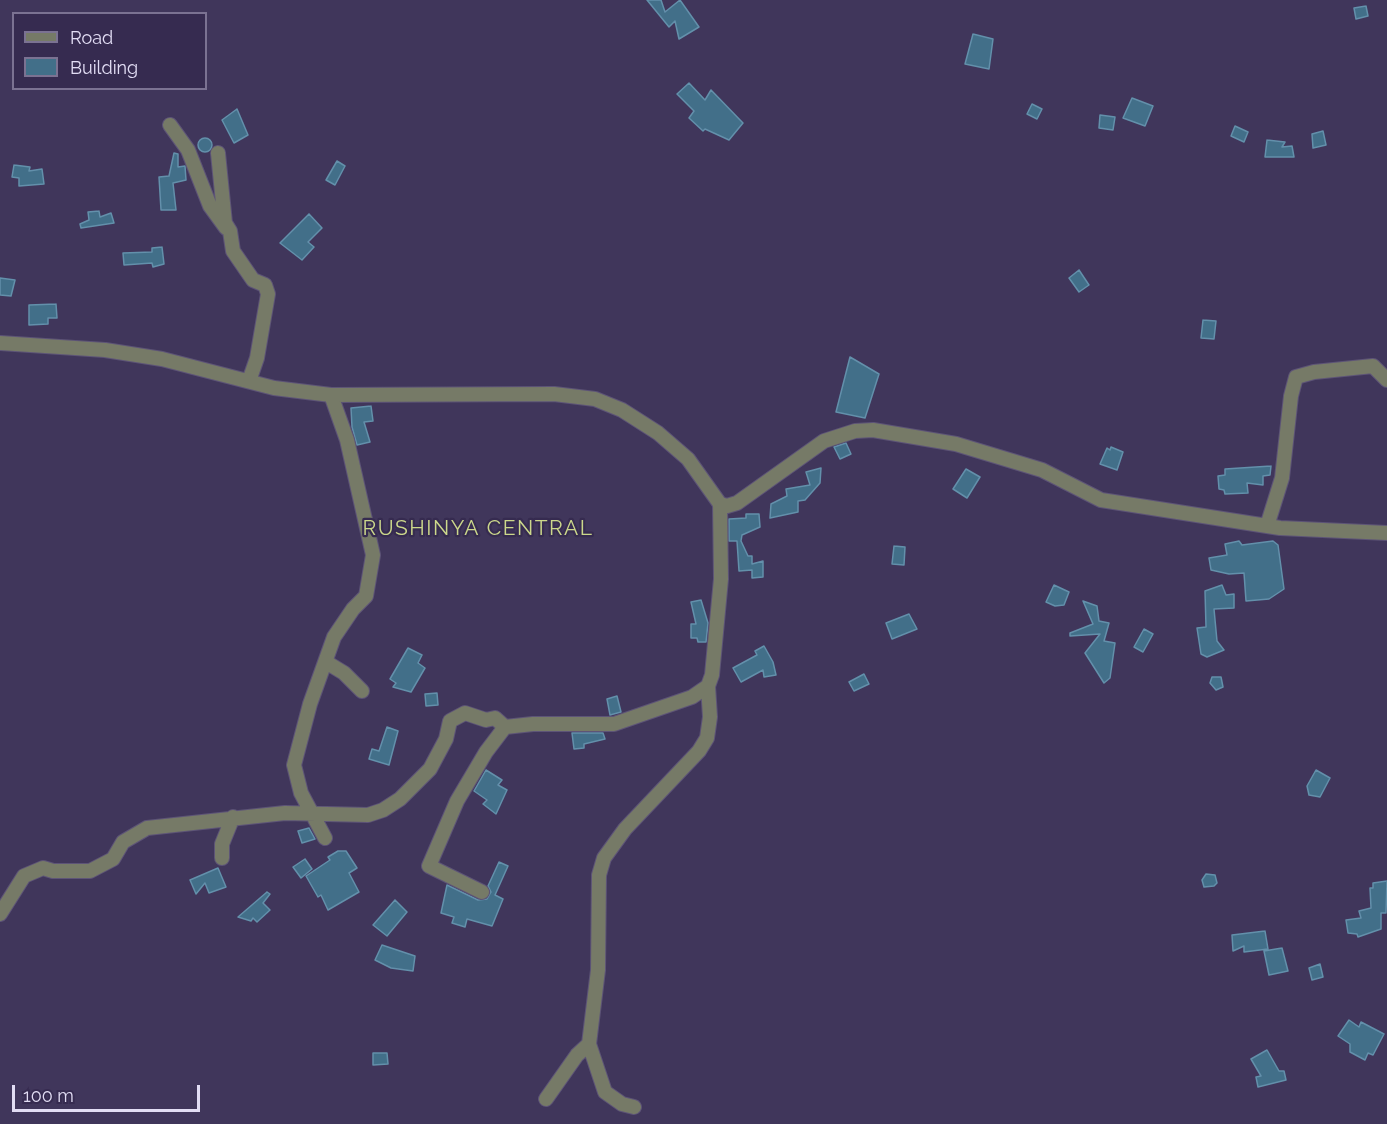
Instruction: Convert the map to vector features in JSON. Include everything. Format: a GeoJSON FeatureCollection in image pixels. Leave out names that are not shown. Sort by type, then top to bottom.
{"type":"FeatureCollection","features":[{"type":"Feature","properties":{"kind":"street"},"geometry":{"type":"LineString","coordinates":[[170,125],[188,150],[214,215],[221,225],[230,231]]}},
{"type":"Feature","properties":{"kind":"street"},"geometry":{"type":"LineString","coordinates":[[218,153],[225,223],[230,231],[233,251],[253,280],[266,285],[268,294],[257,357],[249,381]]}},
{"type":"Feature","properties":{"kind":"street"},"geometry":{"type":"LineString","coordinates":[[0,343],[105,350],[162,359],[274,388],[331,395],[554,394],[596,399],[642,422],[688,459],[720,504],[721,579],[708,686],[710,717],[707,738],[699,751],[625,829],[604,858],[599,875],[598,970],[589,1044],[605,1092],[622,1104],[634,1107]]}},
{"type":"Feature","properties":{"kind":"street"},"geometry":{"type":"LineString","coordinates":[[1267,526],[1282,478],[1291,396],[1296,377],[1314,372],[1373,366],[1387,380]]}},
{"type":"Feature","properties":{"kind":"street"},"geometry":{"type":"LineString","coordinates":[[325,838],[310,815],[301,793],[294,765],[310,704],[334,637],[353,609],[366,596],[373,555],[347,440],[331,395]]}},
{"type":"Feature","properties":{"kind":"street"},"geometry":{"type":"LineString","coordinates":[[720,504],[732,506],[737,503],[824,441],[855,431],[873,430],[956,444],[1042,470],[1101,500],[1267,526],[1387,533]]}},
{"type":"Feature","properties":{"kind":"street"},"geometry":{"type":"LineString","coordinates":[[326,662],[344,673],[362,691]]}},
{"type":"Feature","properties":{"kind":"street"},"geometry":{"type":"LineString","coordinates":[[0,914],[24,876],[43,868],[53,871],[90,871],[113,859],[123,842],[147,828],[285,813],[368,815],[383,810],[400,799],[430,769],[446,739],[450,721],[465,713],[486,720],[495,718],[505,727],[626,722],[692,697],[708,686]]}},
{"type":"Feature","properties":{"kind":"street"},"geometry":{"type":"LineString","coordinates":[[482,892],[429,866],[461,792],[505,727]]}},
{"type":"Feature","properties":{"kind":"street"},"geometry":{"type":"LineString","coordinates":[[222,858],[222,844],[233,818]]}},
{"type":"Feature","properties":{"kind":"street"},"geometry":{"type":"LineString","coordinates":[[546,1099],[571,1064],[589,1044]]}},
{"type":"Feature","properties":{"kind":"building"},"geometry":{"type":"Polygon","coordinates":[[[647,0],[661,0],[665,12],[680,0],[699,27],[679,39],[675,21],[669,27],[647,0]]]}},
{"type":"Feature","properties":{"kind":"building"},"geometry":{"type":"Polygon","coordinates":[[[1366,6],[1368,16],[1356,19],[1354,8],[1366,6]]]}},
{"type":"Feature","properties":{"kind":"building"},"geometry":{"type":"Polygon","coordinates":[[[973,34],[993,39],[989,69],[965,64],[973,34]]]}},
{"type":"Feature","properties":{"kind":"building"},"geometry":{"type":"Polygon","coordinates":[[[689,83],[705,100],[711,90],[743,123],[729,140],[705,129],[703,131],[689,118],[694,111],[677,94],[689,83]]]}},
{"type":"Feature","properties":{"kind":"building"},"geometry":{"type":"Polygon","coordinates":[[[1132,98],[1153,106],[1145,126],[1123,118],[1132,98]]]}},
{"type":"Feature","properties":{"kind":"building"},"geometry":{"type":"Polygon","coordinates":[[[1032,104],[1042,109],[1037,119],[1027,114],[1032,104]]]}},
{"type":"Feature","properties":{"kind":"building"},"geometry":{"type":"Polygon","coordinates":[[[237,109],[248,135],[234,143],[222,120],[237,109]]]}},
{"type":"Feature","properties":{"kind":"building"},"geometry":{"type":"Polygon","coordinates":[[[1100,115],[1115,117],[1113,130],[1099,128],[1100,115]]]}},
{"type":"Feature","properties":{"kind":"building"},"geometry":{"type":"Polygon","coordinates":[[[1235,126],[1248,132],[1244,142],[1231,136],[1235,126]]]}},
{"type":"Feature","properties":{"kind":"building"},"geometry":{"type":"Polygon","coordinates":[[[1323,131],[1326,145],[1313,148],[1312,134],[1323,131]]]}},
{"type":"Feature","properties":{"kind":"building"},"geometry":{"type":"Polygon","coordinates":[[[205,138],[210,140],[212,145],[210,150],[205,152],[200,150],[198,145],[200,140],[205,138]]]}},
{"type":"Feature","properties":{"kind":"building"},"geometry":{"type":"Polygon","coordinates":[[[1267,140],[1285,142],[1282,147],[1292,146],[1294,157],[1265,157],[1267,140]]]}},
{"type":"Feature","properties":{"kind":"building"},"geometry":{"type":"Polygon","coordinates":[[[174,153],[178,154],[178,167],[185,166],[186,180],[173,183],[176,210],[161,210],[159,177],[169,176],[174,153]]]}},
{"type":"Feature","properties":{"kind":"building"},"geometry":{"type":"Polygon","coordinates":[[[337,161],[345,166],[335,185],[326,180],[337,161]]]}},
{"type":"Feature","properties":{"kind":"building"},"geometry":{"type":"Polygon","coordinates":[[[14,165],[30,167],[29,171],[42,169],[44,184],[19,186],[19,178],[12,177],[14,165]]]}},
{"type":"Feature","properties":{"kind":"building"},"geometry":{"type":"Polygon","coordinates":[[[99,211],[100,217],[111,213],[114,223],[81,228],[80,224],[89,220],[88,212],[99,211]]]}},
{"type":"Feature","properties":{"kind":"building"},"geometry":{"type":"Polygon","coordinates":[[[309,214],[322,228],[308,242],[314,247],[302,260],[280,243],[309,214]]]}},
{"type":"Feature","properties":{"kind":"building"},"geometry":{"type":"Polygon","coordinates":[[[162,247],[164,264],[153,267],[152,263],[124,265],[123,253],[152,252],[152,248],[162,247]]]}},
{"type":"Feature","properties":{"kind":"building"},"geometry":{"type":"Polygon","coordinates":[[[1079,270],[1089,285],[1079,292],[1069,278],[1079,270]]]}},
{"type":"Feature","properties":{"kind":"building"},"geometry":{"type":"Polygon","coordinates":[[[0,278],[15,280],[11,296],[0,295],[0,278]]]}},
{"type":"Feature","properties":{"kind":"building"},"geometry":{"type":"Polygon","coordinates":[[[56,304],[57,318],[48,318],[48,324],[29,325],[29,305],[56,304]]]}},
{"type":"Feature","properties":{"kind":"building"},"geometry":{"type":"Polygon","coordinates":[[[1203,320],[1216,321],[1214,339],[1201,338],[1203,320]]]}},
{"type":"Feature","properties":{"kind":"building"},"geometry":{"type":"Polygon","coordinates":[[[850,357],[879,374],[865,418],[836,412],[850,357]]]}},
{"type":"Feature","properties":{"kind":"building"},"geometry":{"type":"Polygon","coordinates":[[[371,406],[373,421],[364,422],[370,442],[357,445],[352,427],[351,408],[371,406]]]}},
{"type":"Feature","properties":{"kind":"building"},"geometry":{"type":"Polygon","coordinates":[[[846,443],[851,454],[840,459],[834,447],[846,443]]]}},
{"type":"Feature","properties":{"kind":"building"},"geometry":{"type":"Polygon","coordinates":[[[1111,447],[1123,452],[1117,470],[1100,464],[1107,448],[1110,450],[1111,447]]]}},
{"type":"Feature","properties":{"kind":"building"},"geometry":{"type":"Polygon","coordinates":[[[1271,466],[1270,475],[1263,476],[1263,485],[1247,483],[1248,493],[1225,494],[1224,490],[1219,489],[1218,476],[1225,475],[1225,469],[1271,466]]]}},
{"type":"Feature","properties":{"kind":"building"},"geometry":{"type":"Polygon","coordinates":[[[821,468],[820,483],[805,500],[798,501],[798,512],[770,518],[771,504],[787,496],[786,489],[810,485],[806,472],[821,468]]]}},
{"type":"Feature","properties":{"kind":"building"},"geometry":{"type":"Polygon","coordinates":[[[966,469],[980,477],[967,498],[953,489],[966,469]]]}},
{"type":"Feature","properties":{"kind":"building"},"geometry":{"type":"Polygon","coordinates":[[[746,514],[759,514],[760,527],[742,535],[741,541],[748,556],[752,556],[752,564],[763,561],[763,577],[752,578],[752,570],[739,571],[737,541],[729,541],[729,519],[746,518],[746,514]]]}},
{"type":"Feature","properties":{"kind":"building"},"geometry":{"type":"Polygon","coordinates":[[[1239,541],[1242,545],[1273,541],[1278,545],[1284,589],[1269,599],[1246,601],[1244,573],[1229,574],[1211,570],[1209,558],[1227,555],[1225,544],[1239,541]]]}},
{"type":"Feature","properties":{"kind":"building"},"geometry":{"type":"Polygon","coordinates":[[[894,546],[905,547],[904,565],[892,564],[894,546]]]}},
{"type":"Feature","properties":{"kind":"building"},"geometry":{"type":"Polygon","coordinates":[[[1054,585],[1069,592],[1064,605],[1055,606],[1046,602],[1054,585]]]}},
{"type":"Feature","properties":{"kind":"building"},"geometry":{"type":"Polygon","coordinates":[[[1222,585],[1226,595],[1234,594],[1234,608],[1214,609],[1217,641],[1224,650],[1207,657],[1201,654],[1197,628],[1206,627],[1205,591],[1222,585]]]}},
{"type":"Feature","properties":{"kind":"building"},"geometry":{"type":"Polygon","coordinates":[[[701,600],[708,623],[706,642],[698,642],[697,638],[691,638],[691,624],[696,624],[691,602],[701,600]]]}},
{"type":"Feature","properties":{"kind":"building"},"geometry":{"type":"Polygon","coordinates":[[[1083,601],[1097,606],[1099,621],[1109,623],[1104,641],[1115,643],[1110,678],[1104,683],[1085,653],[1100,634],[1070,636],[1070,633],[1093,624],[1083,601]]]}},
{"type":"Feature","properties":{"kind":"building"},"geometry":{"type":"Polygon","coordinates":[[[909,614],[917,629],[892,639],[886,623],[909,614]]]}},
{"type":"Feature","properties":{"kind":"building"},"geometry":{"type":"Polygon","coordinates":[[[1144,629],[1153,634],[1143,652],[1134,647],[1144,629]]]}},
{"type":"Feature","properties":{"kind":"building"},"geometry":{"type":"Polygon","coordinates":[[[764,646],[773,662],[776,675],[764,677],[763,670],[741,682],[733,668],[757,655],[755,651],[764,646]]]}},
{"type":"Feature","properties":{"kind":"building"},"geometry":{"type":"Polygon","coordinates":[[[408,648],[422,655],[418,663],[425,668],[411,692],[393,687],[396,683],[390,679],[408,648]]]}},
{"type":"Feature","properties":{"kind":"building"},"geometry":{"type":"Polygon","coordinates":[[[864,674],[869,684],[854,691],[849,682],[864,674]]]}},
{"type":"Feature","properties":{"kind":"building"},"geometry":{"type":"Polygon","coordinates":[[[1212,677],[1221,677],[1223,687],[1216,690],[1210,683],[1212,677]]]}},
{"type":"Feature","properties":{"kind":"building"},"geometry":{"type":"Polygon","coordinates":[[[437,693],[438,705],[426,706],[425,694],[437,693]]]}},
{"type":"Feature","properties":{"kind":"building"},"geometry":{"type":"Polygon","coordinates":[[[617,696],[621,712],[610,715],[607,699],[617,696]]]}},
{"type":"Feature","properties":{"kind":"building"},"geometry":{"type":"Polygon","coordinates":[[[387,727],[398,731],[389,765],[369,759],[372,749],[379,751],[387,727]]]}},
{"type":"Feature","properties":{"kind":"building"},"geometry":{"type":"Polygon","coordinates":[[[572,733],[603,733],[605,739],[584,744],[584,748],[574,749],[572,733]]]}},
{"type":"Feature","properties":{"kind":"building"},"geometry":{"type":"Polygon","coordinates":[[[486,770],[502,780],[498,785],[507,790],[496,814],[483,804],[487,800],[474,791],[486,770]]]}},
{"type":"Feature","properties":{"kind":"building"},"geometry":{"type":"Polygon","coordinates":[[[1316,770],[1330,778],[1320,797],[1309,795],[1307,786],[1316,770]]]}},
{"type":"Feature","properties":{"kind":"building"},"geometry":{"type":"Polygon","coordinates":[[[309,828],[315,839],[302,843],[298,831],[309,828]]]}},
{"type":"Feature","properties":{"kind":"building"},"geometry":{"type":"Polygon","coordinates":[[[338,851],[346,851],[357,868],[349,873],[359,892],[328,910],[321,895],[318,897],[306,876],[330,860],[328,857],[338,851]]]}},
{"type":"Feature","properties":{"kind":"building"},"geometry":{"type":"Polygon","coordinates":[[[305,859],[312,869],[301,878],[293,867],[305,859]]]}},
{"type":"Feature","properties":{"kind":"building"},"geometry":{"type":"Polygon","coordinates":[[[499,862],[508,866],[495,895],[503,899],[492,926],[467,919],[465,927],[452,923],[454,917],[441,913],[447,885],[478,900],[487,899],[491,892],[488,886],[499,862]]]}},
{"type":"Feature","properties":{"kind":"building"},"geometry":{"type":"Polygon","coordinates":[[[218,868],[226,887],[209,893],[205,883],[196,894],[190,880],[218,868]]]}},
{"type":"Feature","properties":{"kind":"building"},"geometry":{"type":"Polygon","coordinates":[[[1206,874],[1215,875],[1217,883],[1214,886],[1204,887],[1202,880],[1206,874]]]}},
{"type":"Feature","properties":{"kind":"building"},"geometry":{"type":"Polygon","coordinates":[[[1387,881],[1386,913],[1381,913],[1381,929],[1358,937],[1357,934],[1348,933],[1346,920],[1361,918],[1359,911],[1371,908],[1370,888],[1373,888],[1373,883],[1387,881]]]}},
{"type":"Feature","properties":{"kind":"building"},"geometry":{"type":"Polygon","coordinates":[[[267,892],[270,894],[263,903],[270,910],[257,922],[253,918],[251,921],[238,917],[267,892]]]}},
{"type":"Feature","properties":{"kind":"building"},"geometry":{"type":"Polygon","coordinates":[[[395,900],[407,912],[387,936],[373,925],[395,900]]]}},
{"type":"Feature","properties":{"kind":"building"},"geometry":{"type":"Polygon","coordinates":[[[1265,931],[1268,949],[1244,952],[1244,946],[1233,951],[1232,935],[1265,931]]]}},
{"type":"Feature","properties":{"kind":"building"},"geometry":{"type":"Polygon","coordinates":[[[382,945],[415,956],[413,971],[391,968],[375,960],[382,945]]]}},
{"type":"Feature","properties":{"kind":"building"},"geometry":{"type":"Polygon","coordinates":[[[1282,948],[1288,971],[1269,975],[1264,951],[1282,948]]]}},
{"type":"Feature","properties":{"kind":"building"},"geometry":{"type":"Polygon","coordinates":[[[1320,964],[1323,977],[1312,980],[1309,968],[1320,964]]]}},
{"type":"Feature","properties":{"kind":"building"},"geometry":{"type":"Polygon","coordinates":[[[1349,1020],[1359,1027],[1361,1022],[1384,1034],[1373,1055],[1368,1053],[1365,1060],[1350,1052],[1350,1044],[1338,1036],[1349,1020]]]}},
{"type":"Feature","properties":{"kind":"building"},"geometry":{"type":"Polygon","coordinates":[[[1267,1050],[1279,1071],[1284,1071],[1286,1080],[1258,1087],[1256,1077],[1261,1076],[1251,1059],[1267,1050]]]}},
{"type":"Feature","properties":{"kind":"building"},"geometry":{"type":"Polygon","coordinates":[[[373,1053],[387,1053],[388,1064],[373,1065],[373,1053]]]}},
{"type":"Feature","properties":{"kind":"district","name":"RUSHINYA CENTRAL"},"geometry":{"type":"Point","coordinates":[478,529]}}]}
